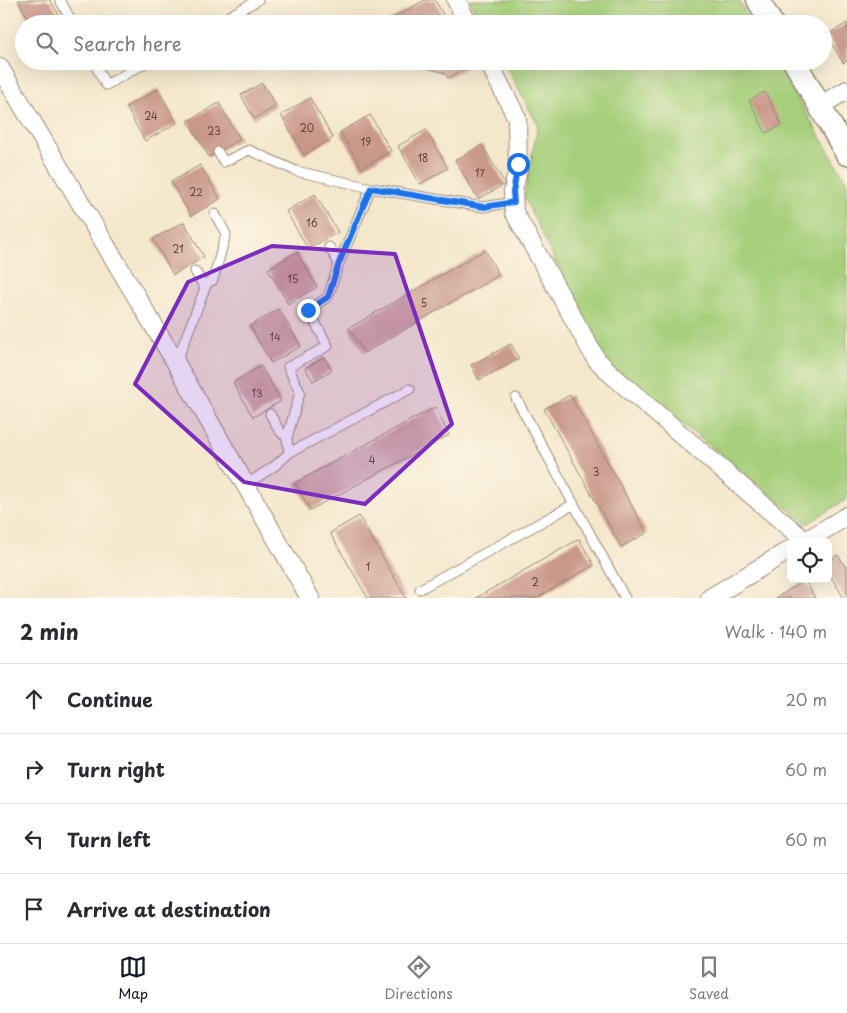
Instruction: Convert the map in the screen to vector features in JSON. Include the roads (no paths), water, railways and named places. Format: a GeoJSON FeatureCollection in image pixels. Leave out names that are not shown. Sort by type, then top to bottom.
{"type":"FeatureCollection","features":[{"type":"Feature","properties":{"kind":"street"},"geometry":{"type":"LineString","coordinates":[[456,0],[464,15]]}},
{"type":"Feature","properties":{"kind":"street"},"geometry":{"type":"LineString","coordinates":[[758,0],[767,15]]}},
{"type":"Feature","properties":{"kind":"street"},"geometry":{"type":"LineString","coordinates":[[0,68],[247,484],[310,598]]}},
{"type":"Feature","properties":{"kind":"street"},"geometry":{"type":"LineString","coordinates":[[493,70],[517,118],[518,170],[513,192],[514,212],[596,359],[793,538]]}},
{"type":"Feature","properties":{"kind":"street"},"geometry":{"type":"LineString","coordinates":[[799,70],[847,154]]}},
{"type":"Feature","properties":{"kind":"street"},"geometry":{"type":"LineString","coordinates":[[819,106],[847,90]]}},
{"type":"Feature","properties":{"kind":"street"},"geometry":{"type":"LineString","coordinates":[[810,538],[847,516]]}},
{"type":"Feature","properties":{"kind":"street"},"geometry":{"type":"LineString","coordinates":[[710,598],[787,552]]}},
{"type":"Feature","properties":{"kind":"lane"},"geometry":{"type":"LineString","coordinates":[[60,0],[68,15]]}},
{"type":"Feature","properties":{"kind":"lane"},"geometry":{"type":"LineString","coordinates":[[231,15],[258,0]]}},
{"type":"Feature","properties":{"kind":"lane"},"geometry":{"type":"LineString","coordinates":[[98,70],[106,85],[132,70]]}},
{"type":"Feature","properties":{"kind":"lane"},"geometry":{"type":"LineString","coordinates":[[218,152],[224,162],[249,150],[296,171],[371,188],[484,207],[514,202]]}},
{"type":"Feature","properties":{"kind":"lane"},"geometry":{"type":"LineString","coordinates":[[289,453],[287,438],[300,392],[288,367],[328,346],[308,310],[328,297],[339,263],[371,188]]}},
{"type":"Feature","properties":{"kind":"lane"},"geometry":{"type":"LineString","coordinates":[[196,271],[203,285],[214,280],[226,234],[216,214]]}},
{"type":"Feature","properties":{"kind":"lane"},"geometry":{"type":"LineString","coordinates":[[329,247],[339,263]]}},
{"type":"Feature","properties":{"kind":"lane"},"geometry":{"type":"LineString","coordinates":[[176,363],[207,283]]}},
{"type":"Feature","properties":{"kind":"lane"},"geometry":{"type":"LineString","coordinates":[[247,484],[276,465],[289,453],[410,389]]}},
{"type":"Feature","properties":{"kind":"lane"},"geometry":{"type":"LineString","coordinates":[[516,398],[625,598]]}},
{"type":"Feature","properties":{"kind":"lane"},"geometry":{"type":"LineString","coordinates":[[270,414],[279,430],[287,438]]}},
{"type":"Feature","properties":{"kind":"lane"},"geometry":{"type":"LineString","coordinates":[[420,589],[574,504]]}}]}
